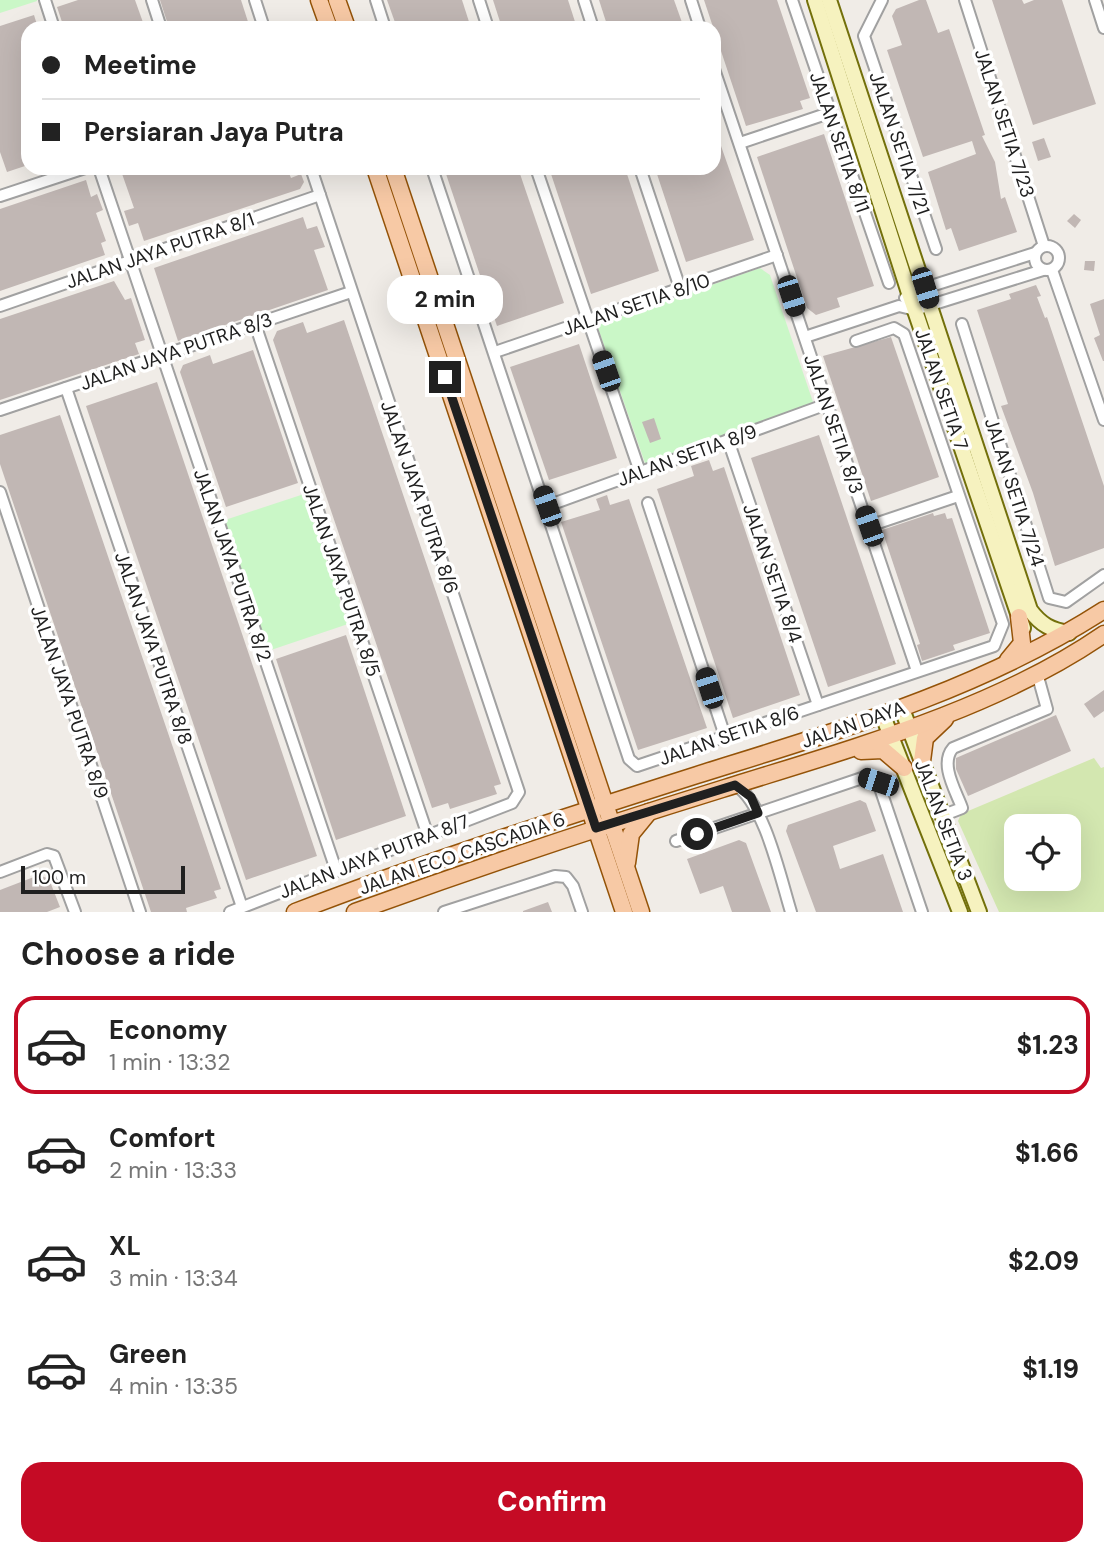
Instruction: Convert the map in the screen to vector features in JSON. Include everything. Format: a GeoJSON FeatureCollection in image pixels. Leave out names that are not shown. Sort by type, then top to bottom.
{"type":"FeatureCollection","features":[{"type":"Feature","properties":{"kind":"main road"},"geometry":{"type":"LineString","coordinates":[[319,0],[326,21]]}},
{"type":"Feature","properties":{"kind":"main road"},"geometry":{"type":"LineString","coordinates":[[337,0],[344,21]]}},
{"type":"Feature","properties":{"kind":"main road"},"geometry":{"type":"LineString","coordinates":[[377,175],[583,764],[615,790],[641,793]]}},
{"type":"Feature","properties":{"kind":"main road"},"geometry":{"type":"LineString","coordinates":[[395,175],[597,807],[627,869],[641,912]]}},
{"type":"Feature","properties":{"kind":"main road","name":"JALAN DAYA"},"geometry":{"type":"LineString","coordinates":[[597,807],[902,709],[1031,653],[1104,610]]}},
{"type":"Feature","properties":{"kind":"main road"},"geometry":{"type":"LineString","coordinates":[[1000,666],[1022,646],[1024,613]]}},
{"type":"Feature","properties":{"kind":"main road","name":"JALAN DAYA"},"geometry":{"type":"LineString","coordinates":[[604,826],[891,736],[1037,673],[1104,634]]}},
{"type":"Feature","properties":{"kind":"main road"},"geometry":{"type":"LineString","coordinates":[[1031,653],[1055,654],[1084,647]]}},
{"type":"Feature","properties":{"kind":"main road"},"geometry":{"type":"LineString","coordinates":[[922,761],[925,738],[954,710]]}},
{"type":"Feature","properties":{"kind":"main road"},"geometry":{"type":"LineString","coordinates":[[842,751],[883,750],[904,768]]}},
{"type":"Feature","properties":{"kind":"main road"},"geometry":{"type":"LineString","coordinates":[[553,821],[572,803],[583,764]]}},
{"type":"Feature","properties":{"kind":"main road","name":"JALAN ECO CASCADIA 6"},"geometry":{"type":"LineString","coordinates":[[295,912],[389,876],[597,807]]}},
{"type":"Feature","properties":{"kind":"main road"},"geometry":{"type":"LineString","coordinates":[[627,869],[631,834],[649,812]]}},
{"type":"Feature","properties":{"kind":"main road"},"geometry":{"type":"LineString","coordinates":[[604,826],[606,859],[624,912]]}},
{"type":"Feature","properties":{"kind":"main road","name":"JALAN ECO CASCADIA 6"},"geometry":{"type":"LineString","coordinates":[[355,912],[604,826]]}},
{"type":"Feature","properties":{"kind":"main road"},"geometry":{"type":"LineString","coordinates":[[561,841],[583,841],[606,859]]}},
{"type":"Feature","properties":{"kind":"street"},"geometry":{"type":"LineString","coordinates":[[45,0],[52,21]]}},
{"type":"Feature","properties":{"kind":"street"},"geometry":{"type":"LineString","coordinates":[[152,0],[159,21]]}},
{"type":"Feature","properties":{"kind":"street"},"geometry":{"type":"LineString","coordinates":[[254,0],[262,21]]}},
{"type":"Feature","properties":{"kind":"street"},"geometry":{"type":"LineString","coordinates":[[376,0],[383,21]]}},
{"type":"Feature","properties":{"kind":"street"},"geometry":{"type":"LineString","coordinates":[[479,0],[486,21]]}},
{"type":"Feature","properties":{"kind":"street"},"geometry":{"type":"LineString","coordinates":[[584,0],[591,21]]}},
{"type":"Feature","properties":{"kind":"street"},"geometry":{"type":"LineString","coordinates":[[691,0],[698,21]]}},
{"type":"Feature","properties":{"kind":"street","name":"JALAN SETIA 8/11"},"geometry":{"type":"LineString","coordinates":[[792,0],[889,283]]}},
{"type":"Feature","properties":{"kind":"street","name":"JALAN SETIA 7"},"geometry":{"type":"LineString","coordinates":[[815,0],[909,293],[1024,613]]}},
{"type":"Feature","properties":{"kind":"street","name":"JALAN SETIA 7"},"geometry":{"type":"LineString","coordinates":[[829,0],[925,288],[1024,613]]}},
{"type":"Feature","properties":{"kind":"street","name":"JALAN SETIA 7/21"},"geometry":{"type":"LineString","coordinates":[[882,0],[864,36],[936,249]]}},
{"type":"Feature","properties":{"kind":"street","name":"JALAN SETIA 7/23"},"geometry":{"type":"LineString","coordinates":[[965,0],[1040,250]]}},
{"type":"Feature","properties":{"kind":"street"},"geometry":{"type":"LineString","coordinates":[[1095,0],[1104,27]]}},
{"type":"Feature","properties":{"kind":"street","name":"JALAN SETIA 8/3"},"geometry":{"type":"LineString","coordinates":[[721,89],[917,671]]}},
{"type":"Feature","properties":{"kind":"street"},"geometry":{"type":"LineString","coordinates":[[740,144],[829,113]]}},
{"type":"Feature","properties":{"kind":"street"},"geometry":{"type":"LineString","coordinates":[[1,192],[60,175]]}},
{"type":"Feature","properties":{"kind":"street","name":"JALAN JAYA PUTRA 8/2"},"geometry":{"type":"LineString","coordinates":[[101,175],[336,870]]}},
{"type":"Feature","properties":{"kind":"street","name":"JALAN JAYA PUTRA 8/6"},"geometry":{"type":"LineString","coordinates":[[313,175],[519,792],[517,799]]}},
{"type":"Feature","properties":{"kind":"street"},"geometry":{"type":"LineString","coordinates":[[434,175],[547,506]]}},
{"type":"Feature","properties":{"kind":"street"},"geometry":{"type":"LineString","coordinates":[[538,175],[640,472]]}},
{"type":"Feature","properties":{"kind":"street"},"geometry":{"type":"LineString","coordinates":[[642,175],[680,288]]}},
{"type":"Feature","properties":{"kind":"street","name":"JALAN JAYA PUTRA 8/1"},"geometry":{"type":"LineString","coordinates":[[0,306],[320,195]]}},
{"type":"Feature","properties":{"kind":"street"},"geometry":{"type":"LineString","coordinates":[[805,337],[899,306],[915,310],[1047,270],[1058,264],[1059,257],[1055,250],[1040,250],[909,293],[899,306]]}},
{"type":"Feature","properties":{"kind":"street"},"geometry":{"type":"LineString","coordinates":[[1040,250],[1036,265],[1047,270],[1104,420]]}},
{"type":"Feature","properties":{"kind":"street","name":"JALAN SETIA 8/10"},"geometry":{"type":"LineString","coordinates":[[495,352],[777,255]]}},
{"type":"Feature","properties":{"kind":"street"},"geometry":{"type":"LineString","coordinates":[[954,278],[960,296]]}},
{"type":"Feature","properties":{"kind":"street","name":"JALAN JAYA PUTRA 8/3"},"geometry":{"type":"LineString","coordinates":[[0,410],[351,292]]}},
{"type":"Feature","properties":{"kind":"street","name":"JALAN JAYA PUTRA 8/5"},"geometry":{"type":"LineString","coordinates":[[255,324],[428,836]]}},
{"type":"Feature","properties":{"kind":"street","name":"JALAN SETIA 7/24"},"geometry":{"type":"LineString","coordinates":[[962,324],[1049,598],[1066,603],[1104,575]]}},
{"type":"Feature","properties":{"kind":"street"},"geometry":{"type":"LineString","coordinates":[[856,341],[894,327],[904,334],[958,496],[869,526]]}},
{"type":"Feature","properties":{"kind":"street","name":"JALAN JAYA PUTRA 8/8"},"geometry":{"type":"LineString","coordinates":[[66,388],[242,907]]}},
{"type":"Feature","properties":{"kind":"street","name":"JALAN SETIA 8/9"},"geometry":{"type":"LineString","coordinates":[[547,506],[827,404]]}},
{"type":"Feature","properties":{"kind":"street","name":"JALAN SETIA 8/4"},"geometry":{"type":"LineString","coordinates":[[728,440],[818,705]]}},
{"type":"Feature","properties":{"kind":"street","name":"JALAN JAYA PUTRA 8/9"},"geometry":{"type":"LineString","coordinates":[[0,492],[140,912]]}},
{"type":"Feature","properties":{"kind":"street","name":"JALAN SETIA 8/6"},"geometry":{"type":"LineString","coordinates":[[547,506],[629,759],[637,766],[994,646],[1000,637],[1003,624],[958,496]]}},
{"type":"Feature","properties":{"kind":"street"},"geometry":{"type":"LineString","coordinates":[[648,503],[724,736]]}},
{"type":"Feature","properties":{"kind":"street"},"geometry":{"type":"LineString","coordinates":[[1024,613],[1052,630],[1069,633]]}},
{"type":"Feature","properties":{"kind":"street"},"geometry":{"type":"LineString","coordinates":[[1024,613],[1031,653]]}},
{"type":"Feature","properties":{"kind":"street"},"geometry":{"type":"LineString","coordinates":[[944,815],[962,808],[947,763],[947,755],[953,748],[1047,709],[1037,673]]}},
{"type":"Feature","properties":{"kind":"street","name":"JALAN SETIA 3"},"geometry":{"type":"LineString","coordinates":[[902,709],[979,912]]}},
{"type":"Feature","properties":{"kind":"street","name":"JALAN SETIA 3"},"geometry":{"type":"LineString","coordinates":[[883,716],[960,912]]}},
{"type":"Feature","properties":{"kind":"street"},"geometry":{"type":"LineString","coordinates":[[758,813],[757,792],[761,777]]}},
{"type":"Feature","properties":{"kind":"street"},"geometry":{"type":"LineString","coordinates":[[676,841],[865,777],[878,782],[922,912]]}},
{"type":"Feature","properties":{"kind":"street"},"geometry":{"type":"LineString","coordinates":[[735,785],[751,797],[791,912]]}},
{"type":"Feature","properties":{"kind":"street","name":"JALAN JAYA PUTRA 8/7"},"geometry":{"type":"LineString","coordinates":[[230,912],[517,799]]}},
{"type":"Feature","properties":{"kind":"street"},"geometry":{"type":"LineString","coordinates":[[0,872],[47,854],[57,860],[75,912]]}},
{"type":"Feature","properties":{"kind":"street"},"geometry":{"type":"LineString","coordinates":[[444,912],[460,910],[555,876],[566,877],[573,886],[582,912]]}},
{"type":"Feature","properties":{"kind":"green space"},"geometry":{"type":"Polygon","coordinates":[[[0,0],[37,0],[37,1],[0,13],[0,0]]]}},
{"type":"Feature","properties":{"kind":"green space"},"geometry":{"type":"Polygon","coordinates":[[[760,268],[770,275],[814,405],[646,466],[597,325],[760,268]]]}},
{"type":"Feature","properties":{"kind":"green space"},"geometry":{"type":"Polygon","coordinates":[[[304,494],[348,624],[268,651],[225,520],[304,494]]]}},
{"type":"Feature","properties":{"kind":"green space"},"geometry":{"type":"Polygon","coordinates":[[[1094,758],[1101,768],[1104,767],[1104,912],[999,912],[958,821],[961,814],[1094,758]]]}},
{"type":"Feature","properties":{"kind":"building"},"geometry":{"type":"Polygon","coordinates":[[[78,0],[135,0],[142,21],[62,21],[57,7],[78,0]]]}},
{"type":"Feature","properties":{"kind":"building"},"geometry":{"type":"Polygon","coordinates":[[[160,0],[241,0],[248,21],[167,21],[160,0]]]}},
{"type":"Feature","properties":{"kind":"building"},"geometry":{"type":"Polygon","coordinates":[[[387,0],[462,0],[469,21],[394,21],[387,0]]]}},
{"type":"Feature","properties":{"kind":"building"},"geometry":{"type":"Polygon","coordinates":[[[493,0],[568,0],[575,21],[500,21],[493,0]]]}},
{"type":"Feature","properties":{"kind":"building"},"geometry":{"type":"Polygon","coordinates":[[[599,0],[674,0],[682,21],[606,21],[599,0]]]}},
{"type":"Feature","properties":{"kind":"building"},"geometry":{"type":"Polygon","coordinates":[[[704,0],[777,0],[810,98],[800,101],[803,109],[746,126],[721,51],[721,21],[711,21],[704,0]]]}},
{"type":"Feature","properties":{"kind":"building"},"geometry":{"type":"Polygon","coordinates":[[[926,0],[938,33],[949,29],[985,135],[982,136],[995,162],[1001,199],[1005,197],[1017,232],[959,251],[951,228],[946,230],[928,172],[976,154],[972,141],[923,157],[887,50],[902,45],[892,16],[896,9],[926,0]]]}},
{"type":"Feature","properties":{"kind":"building"},"geometry":{"type":"Polygon","coordinates":[[[992,0],[1022,0],[1024,4],[1034,0],[1062,0],[1096,104],[1033,125],[992,0]]]}},
{"type":"Feature","properties":{"kind":"building"},"geometry":{"type":"Polygon","coordinates":[[[34,15],[36,21],[21,21],[21,167],[7,172],[0,152],[0,26],[34,15]]]}},
{"type":"Feature","properties":{"kind":"building"},"geometry":{"type":"Polygon","coordinates":[[[824,134],[874,286],[837,298],[840,307],[816,315],[807,308],[757,157],[824,134]]]}},
{"type":"Feature","properties":{"kind":"building"},"geometry":{"type":"Polygon","coordinates":[[[1044,138],[1051,157],[1038,161],[1032,142],[1044,138]]]}},
{"type":"Feature","properties":{"kind":"building"},"geometry":{"type":"Polygon","coordinates":[[[721,146],[754,240],[686,262],[657,175],[721,175],[721,146]]]}},
{"type":"Feature","properties":{"kind":"building"},"geometry":{"type":"Polygon","coordinates":[[[122,175],[290,175],[291,178],[301,175],[304,182],[300,189],[144,241],[138,223],[129,226],[124,211],[134,208],[122,175]]]}},
{"type":"Feature","properties":{"kind":"building"},"geometry":{"type":"Polygon","coordinates":[[[446,175],[520,175],[564,303],[497,326],[446,175]]]}},
{"type":"Feature","properties":{"kind":"building"},"geometry":{"type":"Polygon","coordinates":[[[551,175],[627,175],[659,271],[591,294],[551,175]]]}},
{"type":"Feature","properties":{"kind":"building"},"geometry":{"type":"Polygon","coordinates":[[[86,180],[91,197],[97,194],[103,210],[96,213],[106,241],[101,243],[105,255],[0,291],[0,209],[86,180]]]}},
{"type":"Feature","properties":{"kind":"building"},"geometry":{"type":"Polygon","coordinates":[[[1074,214],[1081,220],[1075,228],[1067,221],[1074,214]]]}},
{"type":"Feature","properties":{"kind":"building"},"geometry":{"type":"Polygon","coordinates":[[[303,217],[307,229],[317,226],[325,247],[314,250],[328,290],[178,341],[154,268],[303,217]]]}},
{"type":"Feature","properties":{"kind":"building"},"geometry":{"type":"Polygon","coordinates":[[[1085,261],[1095,261],[1094,271],[1084,270],[1085,261]]]}},
{"type":"Feature","properties":{"kind":"building"},"geometry":{"type":"Polygon","coordinates":[[[114,281],[125,300],[131,298],[145,340],[135,343],[139,354],[0,400],[0,319],[114,281]]]}},
{"type":"Feature","properties":{"kind":"building"},"geometry":{"type":"Polygon","coordinates":[[[1036,285],[1041,296],[1037,297],[1045,318],[1047,317],[1104,486],[1104,548],[1055,566],[1033,493],[1001,406],[1008,404],[977,310],[1011,299],[1009,294],[1036,285]]]}},
{"type":"Feature","properties":{"kind":"building"},"geometry":{"type":"Polygon","coordinates":[[[1104,299],[1103,361],[1094,338],[1100,335],[1090,304],[1104,299]]]}},
{"type":"Feature","properties":{"kind":"building"},"geometry":{"type":"Polygon","coordinates":[[[344,320],[501,784],[494,786],[497,794],[450,809],[448,803],[432,808],[273,340],[277,331],[303,322],[307,333],[344,320]]]}},
{"type":"Feature","properties":{"kind":"building"},"geometry":{"type":"Polygon","coordinates":[[[891,337],[939,477],[871,501],[823,356],[891,337]]]}},
{"type":"Feature","properties":{"kind":"building"},"geometry":{"type":"Polygon","coordinates":[[[579,344],[617,458],[549,480],[510,367],[579,344]]]}},
{"type":"Feature","properties":{"kind":"building"},"geometry":{"type":"Polygon","coordinates":[[[253,350],[298,483],[226,507],[180,372],[183,365],[210,355],[213,364],[253,350]]]}},
{"type":"Feature","properties":{"kind":"building"},"geometry":{"type":"Polygon","coordinates":[[[157,382],[317,856],[246,880],[86,406],[157,382]]]}},
{"type":"Feature","properties":{"kind":"building"},"geometry":{"type":"Polygon","coordinates":[[[60,415],[221,889],[214,891],[217,898],[186,908],[187,912],[151,912],[0,464],[0,435],[60,415]]]}},
{"type":"Feature","properties":{"kind":"building"},"geometry":{"type":"Polygon","coordinates":[[[654,418],[661,439],[650,443],[642,422],[654,418]]]}},
{"type":"Feature","properties":{"kind":"building"},"geometry":{"type":"Polygon","coordinates":[[[819,435],[896,664],[828,687],[751,458],[819,435]]]}},
{"type":"Feature","properties":{"kind":"building"},"geometry":{"type":"Polygon","coordinates":[[[709,460],[713,471],[724,467],[800,695],[733,718],[657,489],[694,476],[691,466],[709,460]]]}},
{"type":"Feature","properties":{"kind":"building"},"geometry":{"type":"Polygon","coordinates":[[[607,495],[610,505],[629,499],[707,728],[638,750],[561,522],[600,510],[596,499],[607,495]]]}},
{"type":"Feature","properties":{"kind":"building"},"geometry":{"type":"Polygon","coordinates":[[[933,513],[934,516],[945,513],[947,519],[952,518],[990,633],[953,645],[955,650],[922,661],[917,645],[920,644],[882,530],[933,513]]]}},
{"type":"Feature","properties":{"kind":"building"},"geometry":{"type":"Polygon","coordinates":[[[346,635],[406,816],[336,840],[276,659],[346,635]]]}},
{"type":"Feature","properties":{"kind":"building"},"geometry":{"type":"Polygon","coordinates":[[[1104,690],[1104,711],[1094,718],[1084,704],[1104,690]]]}},
{"type":"Feature","properties":{"kind":"building"},"geometry":{"type":"Polygon","coordinates":[[[1056,715],[1071,751],[968,796],[956,769],[956,758],[1056,715]]]}},
{"type":"Feature","properties":{"kind":"building"},"geometry":{"type":"Polygon","coordinates":[[[860,800],[866,803],[876,831],[833,846],[840,869],[883,854],[903,912],[816,912],[786,831],[788,825],[860,800]]]}},
{"type":"Feature","properties":{"kind":"building"},"geometry":{"type":"Polygon","coordinates":[[[739,840],[746,843],[771,912],[732,912],[723,886],[700,894],[687,859],[739,840]]]}},
{"type":"Feature","properties":{"kind":"building"},"geometry":{"type":"Polygon","coordinates":[[[39,875],[49,879],[60,907],[47,912],[0,912],[0,890],[39,875]]]}},
{"type":"Feature","properties":{"kind":"building"},"geometry":{"type":"Polygon","coordinates":[[[548,902],[552,912],[523,912],[523,911],[548,902]]]}},
{"type":"Feature","properties":{"kind":"route"},"geometry":{"type":"LineString","coordinates":[[445,377],[596,828],[735,785],[751,797],[758,813],[697,834]]}}]}
